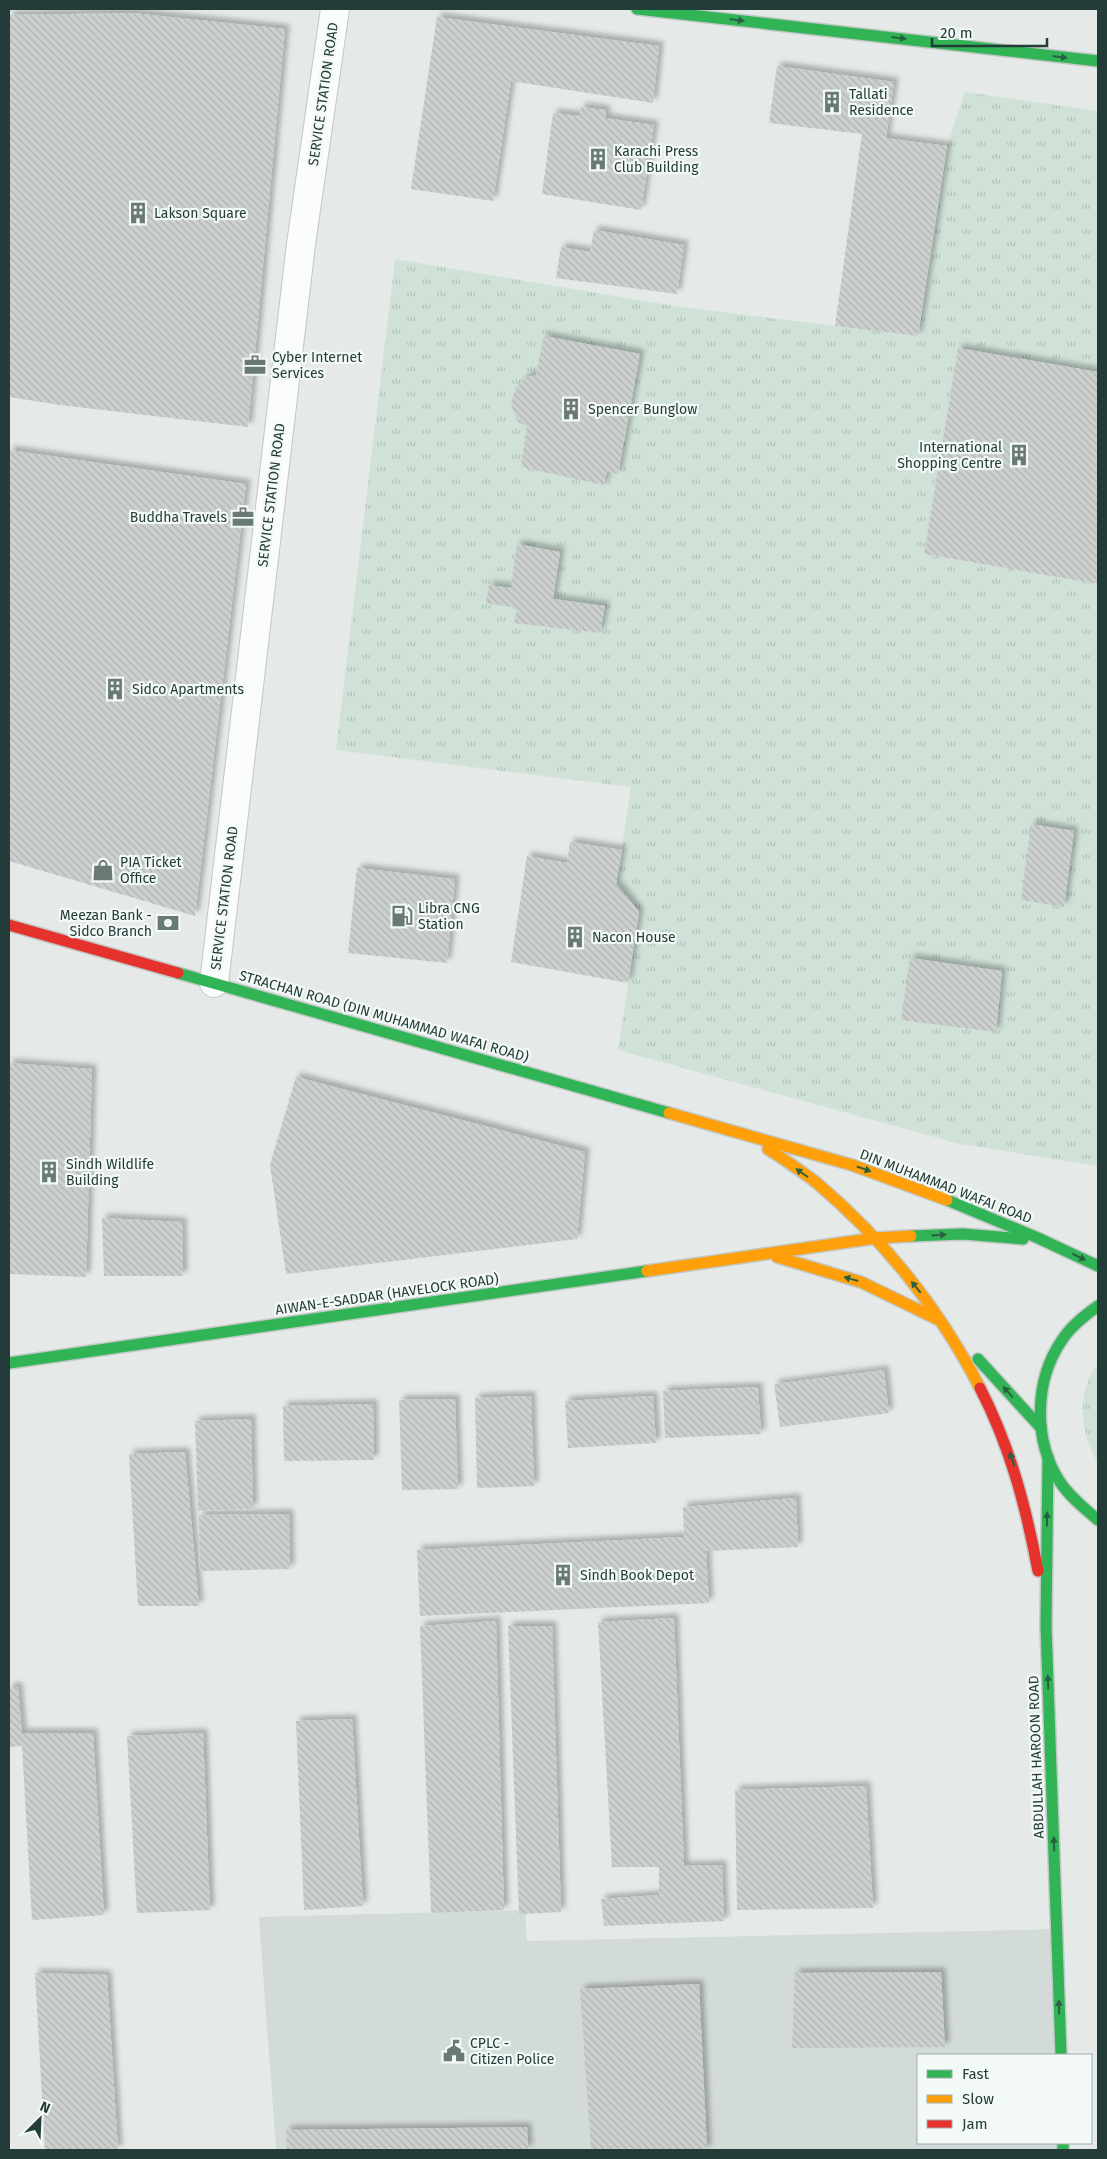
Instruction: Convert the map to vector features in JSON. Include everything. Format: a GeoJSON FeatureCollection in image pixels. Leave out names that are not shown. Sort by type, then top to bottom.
{"type":"FeatureCollection","features":[{"type":"Feature","properties":{"kind":"main road"},"geometry":{"type":"LineString","coordinates":[[636,9],[1098,61]]}},
{"type":"Feature","properties":{"kind":"main road","name":"STRACHAN ROAD (DIN MUHAMMAD WAFAI ROAD)"},"geometry":{"type":"LineString","coordinates":[[9,925],[750,1136]]}},
{"type":"Feature","properties":{"kind":"main road"},"geometry":{"type":"LineString","coordinates":[[750,1136],[817,1183],[876,1238],[944,1323],[1041,1428]]}},
{"type":"Feature","properties":{"kind":"main road","name":"DIN MUHAMMAD WAFAI ROAD"},"geometry":{"type":"LineString","coordinates":[[750,1136],[852,1165],[951,1200],[1098,1266]]}},
{"type":"Feature","properties":{"kind":"main road","name":"AIWAN-E-SADDAR (HAVELOCK ROAD)"},"geometry":{"type":"LineString","coordinates":[[9,1363],[876,1238],[963,1234],[1048,1242]]}},
{"type":"Feature","properties":{"kind":"main road"},"geometry":{"type":"LineString","coordinates":[[769,1254],[862,1282],[944,1323],[984,1392],[1012,1458],[1033,1535],[1046,1626]]}},
{"type":"Feature","properties":{"kind":"main road"},"geometry":{"type":"LineString","coordinates":[[1098,1306],[1073,1327],[1054,1356],[1046,1373],[1040,1399],[1041,1428],[1048,1457],[1060,1481],[1077,1503],[1098,1520]]}},
{"type":"Feature","properties":{"kind":"main road","name":"ABDULLAH HAROON ROAD"},"geometry":{"type":"LineString","coordinates":[[1048,1457],[1046,1626],[1061,2054]]}},
{"type":"Feature","properties":{"kind":"street","name":"SERVICE STATION ROAD"},"geometry":{"type":"LineString","coordinates":[[214,983],[301,244],[335,9]]}},
{"type":"Feature","properties":{"kind":"shaded area"},"geometry":{"type":"Polygon","coordinates":[[[525,1910],[527,1941],[1057,1929],[1057,2054],[917,2054],[917,2144],[1056,2144],[1056,2150],[276,2150],[259,1917],[525,1910]]]}},
{"type":"Feature","properties":{"kind":"green space"},"geometry":{"type":"Polygon","coordinates":[[[965,92],[1098,111],[1098,372],[958,348],[924,554],[1098,584],[1098,1166],[960,1144],[618,1050],[639,912],[616,884],[631,787],[336,750],[395,259],[681,307],[918,336],[947,146],[965,92]]]}},
{"type":"Feature","properties":{"kind":"green space"},"geometry":{"type":"Polygon","coordinates":[[[1098,1364],[1098,1463],[1092,1452],[1084,1427],[1083,1400],[1090,1375],[1098,1364]]]}},
{"type":"Feature","properties":{"kind":"building","name":"Lakson Square"},"geometry":{"type":"Polygon","coordinates":[[[132,13],[285,29],[248,427],[60,405],[9,397],[9,15],[132,13]]]}},
{"type":"Feature","properties":{"kind":"building"},"geometry":{"type":"Polygon","coordinates":[[[437,17],[659,46],[653,103],[511,81],[493,201],[411,189],[437,17]]]}},
{"type":"Feature","properties":{"kind":"building"},"geometry":{"type":"Polygon","coordinates":[[[777,66],[894,82],[886,138],[947,146],[918,336],[835,326],[862,134],[769,123],[777,66]]]}},
{"type":"Feature","properties":{"kind":"building","name":"Karachi Press Club Building"},"geometry":{"type":"Polygon","coordinates":[[[581,107],[606,110],[605,118],[654,125],[641,210],[542,194],[553,113],[580,116],[581,107]]]}},
{"type":"Feature","properties":{"kind":"building"},"geometry":{"type":"Polygon","coordinates":[[[594,230],[684,245],[677,294],[556,278],[561,247],[590,252],[594,230]]]}},
{"type":"Feature","properties":{"kind":"building","name":"Spencer Bunglow"},"geometry":{"type":"Polygon","coordinates":[[[544,336],[640,354],[618,474],[607,471],[604,485],[521,467],[527,426],[518,422],[511,405],[514,393],[520,384],[526,377],[536,375],[544,336]]]}},
{"type":"Feature","properties":{"kind":"building","name":"International Shopping Centre"},"geometry":{"type":"Polygon","coordinates":[[[958,348],[1098,372],[1098,584],[924,554],[958,348]]]}},
{"type":"Feature","properties":{"kind":"building","name":"Sidco Apartments"},"geometry":{"type":"Polygon","coordinates":[[[9,450],[246,484],[195,916],[9,861],[9,450]]]}},
{"type":"Feature","properties":{"kind":"building"},"geometry":{"type":"Polygon","coordinates":[[[517,544],[560,552],[553,599],[605,606],[600,633],[514,623],[517,608],[486,603],[489,585],[511,588],[517,544]]]}},
{"type":"Feature","properties":{"kind":"building"},"geometry":{"type":"Polygon","coordinates":[[[1031,824],[1074,831],[1064,907],[1021,900],[1031,824]]]}},
{"type":"Feature","properties":{"kind":"building","name":"Nacon House"},"geometry":{"type":"Polygon","coordinates":[[[570,842],[622,850],[616,884],[639,912],[628,983],[511,962],[527,856],[567,863],[570,842]]]}},
{"type":"Feature","properties":{"kind":"building","name":"Libra CNG Station"},"geometry":{"type":"Polygon","coordinates":[[[357,868],[455,879],[447,963],[348,953],[357,868]]]}},
{"type":"Feature","properties":{"kind":"building"},"geometry":{"type":"Polygon","coordinates":[[[910,958],[1002,971],[996,1032],[901,1020],[910,958]]]}},
{"type":"Feature","properties":{"kind":"building","name":"Sindh Wildlife Building"},"geometry":{"type":"Polygon","coordinates":[[[9,1063],[92,1069],[86,1277],[9,1274],[9,1063]]]}},
{"type":"Feature","properties":{"kind":"building"},"geometry":{"type":"Polygon","coordinates":[[[296,1077],[585,1152],[577,1239],[286,1274],[270,1165],[296,1077]]]}},
{"type":"Feature","properties":{"kind":"building"},"geometry":{"type":"Polygon","coordinates":[[[102,1218],[182,1222],[183,1276],[104,1276],[102,1218]]]}},
{"type":"Feature","properties":{"kind":"building"},"geometry":{"type":"Polygon","coordinates":[[[884,1370],[889,1413],[780,1427],[774,1384],[884,1370]]]}},
{"type":"Feature","properties":{"kind":"building"},"geometry":{"type":"Polygon","coordinates":[[[758,1387],[761,1434],[665,1438],[663,1391],[758,1387]]]}},
{"type":"Feature","properties":{"kind":"building"},"geometry":{"type":"Polygon","coordinates":[[[531,1396],[534,1486],[477,1488],[475,1398],[531,1396]]]}},
{"type":"Feature","properties":{"kind":"building"},"geometry":{"type":"Polygon","coordinates":[[[653,1396],[656,1443],[568,1448],[565,1401],[653,1396]]]}},
{"type":"Feature","properties":{"kind":"building"},"geometry":{"type":"Polygon","coordinates":[[[455,1399],[458,1489],[402,1490],[399,1400],[455,1399]]]}},
{"type":"Feature","properties":{"kind":"building"},"geometry":{"type":"Polygon","coordinates":[[[373,1404],[374,1460],[284,1461],[283,1406],[373,1404]]]}},
{"type":"Feature","properties":{"kind":"building"},"geometry":{"type":"Polygon","coordinates":[[[251,1419],[253,1509],[198,1511],[195,1421],[251,1419]]]}},
{"type":"Feature","properties":{"kind":"building"},"geometry":{"type":"Polygon","coordinates":[[[185,1452],[199,1606],[138,1606],[129,1454],[185,1452]]]}},
{"type":"Feature","properties":{"kind":"building","name":"Sindh Book Depot"},"geometry":{"type":"Polygon","coordinates":[[[796,1498],[798,1547],[706,1551],[709,1603],[420,1616],[417,1550],[684,1537],[683,1507],[796,1498]]]}},
{"type":"Feature","properties":{"kind":"building"},"geometry":{"type":"Polygon","coordinates":[[[289,1514],[290,1569],[200,1571],[199,1515],[289,1514]]]}},
{"type":"Feature","properties":{"kind":"building"},"geometry":{"type":"Polygon","coordinates":[[[674,1618],[684,1866],[722,1865],[724,1921],[604,1926],[601,1899],[659,1895],[659,1867],[612,1867],[598,1622],[674,1618]]]}},
{"type":"Feature","properties":{"kind":"building"},"geometry":{"type":"Polygon","coordinates":[[[496,1621],[504,1910],[431,1913],[420,1626],[496,1621]]]}},
{"type":"Feature","properties":{"kind":"building"},"geometry":{"type":"Polygon","coordinates":[[[508,1626],[552,1626],[561,1912],[519,1914],[508,1626]]]}},
{"type":"Feature","properties":{"kind":"building"},"geometry":{"type":"Polygon","coordinates":[[[9,1687],[18,1687],[22,1733],[93,1733],[104,1915],[32,1920],[22,1746],[9,1747],[9,1687]]]}},
{"type":"Feature","properties":{"kind":"building"},"geometry":{"type":"Polygon","coordinates":[[[352,1719],[363,1906],[304,1910],[296,1721],[352,1719]]]}},
{"type":"Feature","properties":{"kind":"building"},"geometry":{"type":"Polygon","coordinates":[[[203,1733],[210,1910],[137,1913],[127,1736],[203,1733]]]}},
{"type":"Feature","properties":{"kind":"building"},"geometry":{"type":"Polygon","coordinates":[[[866,1786],[873,1908],[737,1910],[735,1790],[866,1786]]]}},
{"type":"Feature","properties":{"kind":"building"},"geometry":{"type":"Polygon","coordinates":[[[941,1972],[945,2047],[792,2048],[795,1973],[941,1972]]]}},
{"type":"Feature","properties":{"kind":"building"},"geometry":{"type":"Polygon","coordinates":[[[35,1973],[107,1975],[118,2150],[45,2150],[35,1973]]]}},
{"type":"Feature","properties":{"kind":"building"},"geometry":{"type":"Polygon","coordinates":[[[699,1984],[707,2150],[591,2150],[580,1989],[699,1984]]]}},
{"type":"Feature","properties":{"kind":"building"},"geometry":{"type":"Polygon","coordinates":[[[527,2127],[528,2150],[287,2150],[286,2130],[527,2127]]]}},
{"type":"Feature","properties":{"kind":"traffic: fast"},"geometry":{"type":"LineString","coordinates":[[637,9],[1098,61]]}},
{"type":"Feature","properties":{"kind":"traffic: fast"},"geometry":{"type":"LineString","coordinates":[[178,973],[669,1113]]}},
{"type":"Feature","properties":{"kind":"traffic: fast"},"geometry":{"type":"LineString","coordinates":[[947,1200],[1038,1238],[1098,1266]]}},
{"type":"Feature","properties":{"kind":"traffic: fast"},"geometry":{"type":"LineString","coordinates":[[911,1236],[963,1234],[1023,1239]]}},
{"type":"Feature","properties":{"kind":"traffic: fast"},"geometry":{"type":"LineString","coordinates":[[9,1363],[647,1271]]}},
{"type":"Feature","properties":{"kind":"traffic: fast"},"geometry":{"type":"LineString","coordinates":[[1098,1306],[1069,1330],[1053,1356],[1046,1374],[1040,1411],[1041,1429],[1051,1466],[1068,1493],[1098,1520]]}},
{"type":"Feature","properties":{"kind":"traffic: fast"},"geometry":{"type":"LineString","coordinates":[[978,1359],[1041,1428]]}},
{"type":"Feature","properties":{"kind":"traffic: fast"},"geometry":{"type":"LineString","coordinates":[[1048,1457],[1046,1626],[1061,2054]]}},
{"type":"Feature","properties":{"kind":"traffic: fast"},"geometry":{"type":"LineString","coordinates":[[1063,2144],[1063,2150]]}},
{"type":"Feature","properties":{"kind":"traffic: slow"},"geometry":{"type":"LineString","coordinates":[[669,1113],[852,1165],[947,1200]]}},
{"type":"Feature","properties":{"kind":"traffic: slow"},"geometry":{"type":"LineString","coordinates":[[768,1149],[818,1184],[843,1206],[888,1253],[929,1304],[980,1388]]}},
{"type":"Feature","properties":{"kind":"traffic: slow"},"geometry":{"type":"LineString","coordinates":[[647,1271],[876,1238],[911,1236]]}},
{"type":"Feature","properties":{"kind":"traffic: slow"},"geometry":{"type":"LineString","coordinates":[[777,1257],[861,1282],[937,1319]]}},
{"type":"Feature","properties":{"kind":"traffic: jam"},"geometry":{"type":"LineString","coordinates":[[9,925],[178,973]]}},
{"type":"Feature","properties":{"kind":"traffic: jam"},"geometry":{"type":"LineString","coordinates":[[980,1388],[1000,1432],[1016,1477],[1038,1571]]}},
{"type":"Feature","properties":{"kind":"place","name":"Tallati Residence"},"geometry":{"type":"Point","coordinates":[832,102]}},
{"type":"Feature","properties":{"kind":"place","name":"Karachi Press Club Building"},"geometry":{"type":"Point","coordinates":[598,159]}},
{"type":"Feature","properties":{"kind":"place","name":"Lakson Square"},"geometry":{"type":"Point","coordinates":[138,213]}},
{"type":"Feature","properties":{"kind":"place","name":"Cyber Internet Services"},"geometry":{"type":"Point","coordinates":[255,365]}},
{"type":"Feature","properties":{"kind":"place","name":"Spencer Bunglow"},"geometry":{"type":"Point","coordinates":[571,409]}},
{"type":"Feature","properties":{"kind":"place","name":"International Shopping Centre"},"geometry":{"type":"Point","coordinates":[1019,455]}},
{"type":"Feature","properties":{"kind":"place","name":"Buddha Travels"},"geometry":{"type":"Point","coordinates":[243,517]}},
{"type":"Feature","properties":{"kind":"place","name":"Sidco Apartments"},"geometry":{"type":"Point","coordinates":[115,689]}},
{"type":"Feature","properties":{"kind":"place","name":"PIA Ticket Office"},"geometry":{"type":"Point","coordinates":[103,870]}},
{"type":"Feature","properties":{"kind":"place","name":"Libra CNG Station"},"geometry":{"type":"Point","coordinates":[402,916]}},
{"type":"Feature","properties":{"kind":"place","name":"Meezan Bank - Sidco Branch"},"geometry":{"type":"Point","coordinates":[168,923]}},
{"type":"Feature","properties":{"kind":"place","name":"Nacon House"},"geometry":{"type":"Point","coordinates":[575,937]}},
{"type":"Feature","properties":{"kind":"place","name":"Sindh Wildlife Building"},"geometry":{"type":"Point","coordinates":[49,1172]}},
{"type":"Feature","properties":{"kind":"place","name":"Sindh Book Depot"},"geometry":{"type":"Point","coordinates":[563,1575]}},
{"type":"Feature","properties":{"kind":"place","name":"CPLC - Citizen Police"},"geometry":{"type":"Point","coordinates":[454,2051]}}]}
